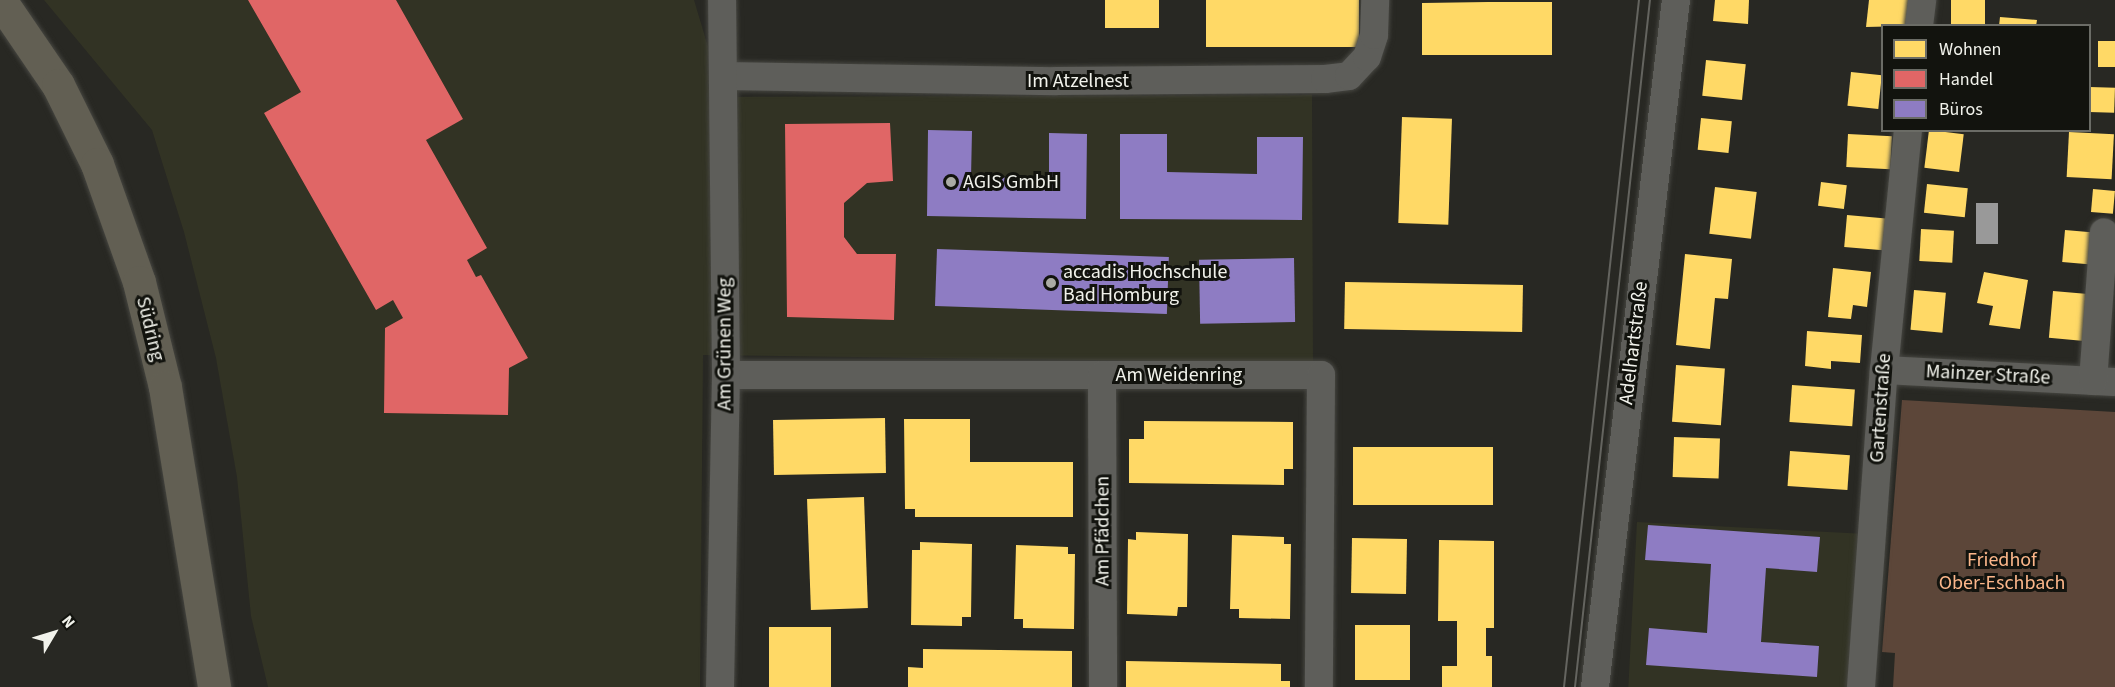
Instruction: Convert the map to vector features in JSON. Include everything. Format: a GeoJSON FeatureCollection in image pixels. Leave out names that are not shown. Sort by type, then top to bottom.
{"type":"FeatureCollection","features":[{"type":"Feature","properties":{"kind":"main road","name":"Südring"},"geometry":{"type":"LineString","coordinates":[[0,0],[58,85],[97,164],[139,282],[165,387],[214,687]]}},
{"type":"Feature","properties":{"kind":"main road"},"geometry":{"type":"LineString","coordinates":[[17,0],[58,85]]}},
{"type":"Feature","properties":{"kind":"street","name":"Am Grünen Weg"},"geometry":{"type":"LineString","coordinates":[[720,687],[726,375],[722,0]]}},
{"type":"Feature","properties":{"kind":"street","name":"Im Atzelnest"},"geometry":{"type":"LineString","coordinates":[[723,76],[1056,81],[1325,79],[1349,76],[1367,57],[1374,35],[1375,0]]}},
{"type":"Feature","properties":{"kind":"street","name":"Adelhartstraße"},"geometry":{"type":"LineString","coordinates":[[1595,687],[1676,0]]}},
{"type":"Feature","properties":{"kind":"street"},"geometry":{"type":"LineString","coordinates":[[1919,24],[1922,0]]}},
{"type":"Feature","properties":{"kind":"street","name":"Gartenstraße"},"geometry":{"type":"LineString","coordinates":[[1861,687],[1884,370],[1908,132]]}},
{"type":"Feature","properties":{"kind":"street","name":"Mainzer Straße"},"geometry":{"type":"LineString","coordinates":[[1884,370],[2104,382],[2104,232]]}},
{"type":"Feature","properties":{"kind":"street","name":"Am Weidenring"},"geometry":{"type":"LineString","coordinates":[[726,375],[1320,375],[1319,687]]}},
{"type":"Feature","properties":{"kind":"street","name":"Am Pfädchen"},"geometry":{"type":"LineString","coordinates":[[1102,375],[1103,687]]}},
{"type":"Feature","properties":{"kind":"shaded area"},"geometry":{"type":"Polygon","coordinates":[[[44,0],[694,0],[723,97],[1312,95],[1313,363],[703,355],[700,687],[268,687],[251,616],[237,477],[216,358],[184,232],[152,130],[44,0]]]}},
{"type":"Feature","properties":{"kind":"shaded area"},"geometry":{"type":"Polygon","coordinates":[[[1637,522],[1883,535],[1875,687],[1628,687],[1637,522]]]}},
{"type":"Feature","properties":{"kind":"green space","name":"Friedhof Ober-Eschbach"},"geometry":{"type":"Polygon","coordinates":[[[1902,400],[2115,412],[2115,687],[1893,687],[1895,653],[1882,652],[1902,400]]]}},
{"type":"Feature","properties":{"kind":"building: Wohnen"},"geometry":{"type":"Polygon","coordinates":[[[1105,0],[1159,0],[1159,28],[1105,28],[1105,0]]]}},
{"type":"Feature","properties":{"kind":"building: Wohnen"},"geometry":{"type":"Polygon","coordinates":[[[1206,0],[1359,0],[1359,47],[1206,47],[1206,0]]]}},
{"type":"Feature","properties":{"kind":"building: Wohnen"},"geometry":{"type":"Polygon","coordinates":[[[1715,0],[1749,0],[1748,24],[1713,21],[1715,0]]]}},
{"type":"Feature","properties":{"kind":"building: Wohnen"},"geometry":{"type":"Polygon","coordinates":[[[1869,0],[1909,0],[1907,24],[1881,24],[1881,27],[1866,27],[1869,0]]]}},
{"type":"Feature","properties":{"kind":"building: Wohnen"},"geometry":{"type":"Polygon","coordinates":[[[1951,0],[1985,0],[1985,24],[1951,24],[1951,0]]]}},
{"type":"Feature","properties":{"kind":"building: Wohnen"},"geometry":{"type":"Polygon","coordinates":[[[1552,2],[1552,55],[1422,55],[1422,3],[1552,2]]]}},
{"type":"Feature","properties":{"kind":"building: Wohnen"},"geometry":{"type":"Polygon","coordinates":[[[2000,17],[2037,20],[2036,24],[1999,24],[2000,17]]]}},
{"type":"Feature","properties":{"kind":"building: Wohnen"},"geometry":{"type":"Polygon","coordinates":[[[2098,41],[2115,41],[2115,67],[2098,67],[2098,41]]]}},
{"type":"Feature","properties":{"kind":"building: Wohnen"},"geometry":{"type":"Polygon","coordinates":[[[1706,60],[1746,64],[1742,100],[1702,96],[1706,60]]]}},
{"type":"Feature","properties":{"kind":"building: Wohnen"},"geometry":{"type":"Polygon","coordinates":[[[1851,72],[1881,75],[1878,109],[1847,106],[1851,72]]]}},
{"type":"Feature","properties":{"kind":"building: Wohnen"},"geometry":{"type":"Polygon","coordinates":[[[2091,87],[2115,88],[2114,113],[2091,112],[2091,87]]]}},
{"type":"Feature","properties":{"kind":"building: Wohnen"},"geometry":{"type":"Polygon","coordinates":[[[1402,117],[1452,119],[1448,225],[1398,223],[1402,117]]]}},
{"type":"Feature","properties":{"kind":"building: Wohnen"},"geometry":{"type":"Polygon","coordinates":[[[1701,118],[1732,121],[1728,153],[1698,150],[1701,118]]]}},
{"type":"Feature","properties":{"kind":"building: Wohnen"},"geometry":{"type":"Polygon","coordinates":[[[1929,132],[1964,134],[1959,172],[1924,168],[1929,132]]]}},
{"type":"Feature","properties":{"kind":"building: Wohnen"},"geometry":{"type":"Polygon","coordinates":[[[2069,132],[2114,134],[2112,179],[2067,177],[2069,132]]]}},
{"type":"Feature","properties":{"kind":"building: Wohnen"},"geometry":{"type":"Polygon","coordinates":[[[1848,134],[1892,136],[1890,169],[1846,167],[1848,134]]]}},
{"type":"Feature","properties":{"kind":"building: Wohnen"},"geometry":{"type":"Polygon","coordinates":[[[1821,182],[1847,185],[1844,209],[1818,206],[1821,182]]]}},
{"type":"Feature","properties":{"kind":"building: Wohnen"},"geometry":{"type":"Polygon","coordinates":[[[1927,184],[1968,188],[1965,217],[1924,213],[1927,184]]]}},
{"type":"Feature","properties":{"kind":"building: Wohnen"},"geometry":{"type":"Polygon","coordinates":[[[1715,187],[1757,192],[1751,239],[1709,234],[1715,187]]]}},
{"type":"Feature","properties":{"kind":"building: Wohnen"},"geometry":{"type":"Polygon","coordinates":[[[2093,189],[2115,191],[2113,214],[2091,212],[2093,189]]]}},
{"type":"Feature","properties":{"kind":"building: Wohnen"},"geometry":{"type":"Polygon","coordinates":[[[1847,215],[1889,219],[1886,251],[1844,247],[1847,215]]]}},
{"type":"Feature","properties":{"kind":"building: Wohnen"},"geometry":{"type":"Polygon","coordinates":[[[1921,229],[1954,231],[1952,263],[1919,261],[1921,229]]]}},
{"type":"Feature","properties":{"kind":"building: Wohnen"},"geometry":{"type":"Polygon","coordinates":[[[2065,230],[2097,233],[2094,265],[2062,262],[2065,230]]]}},
{"type":"Feature","properties":{"kind":"building: Wohnen"},"geometry":{"type":"Polygon","coordinates":[[[1685,254],[1732,259],[1728,299],[1715,298],[1710,349],[1676,345],[1685,254]]]}},
{"type":"Feature","properties":{"kind":"building: Wohnen"},"geometry":{"type":"Polygon","coordinates":[[[1833,268],[1871,272],[1867,307],[1853,305],[1851,319],[1828,317],[1833,268]]]}},
{"type":"Feature","properties":{"kind":"building: Wohnen"},"geometry":{"type":"Polygon","coordinates":[[[1984,272],[2028,280],[2020,329],[1989,325],[1993,306],[1977,303],[1984,272]]]}},
{"type":"Feature","properties":{"kind":"building: Wohnen"},"geometry":{"type":"Polygon","coordinates":[[[1345,282],[1523,285],[1522,332],[1344,329],[1345,282]]]}},
{"type":"Feature","properties":{"kind":"building: Wohnen"},"geometry":{"type":"Polygon","coordinates":[[[1914,290],[1946,293],[1942,333],[1911,330],[1914,290]]]}},
{"type":"Feature","properties":{"kind":"building: Wohnen"},"geometry":{"type":"Polygon","coordinates":[[[2053,291],[2091,294],[2087,341],[2049,338],[2053,291]]]}},
{"type":"Feature","properties":{"kind":"building: Wohnen"},"geometry":{"type":"Polygon","coordinates":[[[1807,331],[1862,335],[1860,363],[1831,361],[1831,369],[1805,366],[1807,331]]]}},
{"type":"Feature","properties":{"kind":"building: Wohnen"},"geometry":{"type":"Polygon","coordinates":[[[1676,365],[1725,368],[1721,425],[1672,422],[1676,365]]]}},
{"type":"Feature","properties":{"kind":"building: Wohnen"},"geometry":{"type":"Polygon","coordinates":[[[1792,385],[1855,389],[1852,426],[1789,422],[1792,385]]]}},
{"type":"Feature","properties":{"kind":"building: Wohnen"},"geometry":{"type":"Polygon","coordinates":[[[885,418],[886,473],[774,475],[773,420],[885,418]]]}},
{"type":"Feature","properties":{"kind":"building: Wohnen"},"geometry":{"type":"Polygon","coordinates":[[[904,419],[970,419],[970,462],[1073,462],[1073,517],[915,517],[915,509],[905,509],[904,419]]]}},
{"type":"Feature","properties":{"kind":"building: Wohnen"},"geometry":{"type":"Polygon","coordinates":[[[1144,421],[1293,422],[1293,469],[1284,469],[1284,485],[1129,483],[1129,439],[1144,439],[1144,421]]]}},
{"type":"Feature","properties":{"kind":"building: Wohnen"},"geometry":{"type":"Polygon","coordinates":[[[1674,437],[1720,439],[1719,479],[1673,477],[1674,437]]]}},
{"type":"Feature","properties":{"kind":"building: Wohnen"},"geometry":{"type":"Polygon","coordinates":[[[1353,447],[1493,447],[1493,505],[1353,505],[1353,447]]]}},
{"type":"Feature","properties":{"kind":"building: Wohnen"},"geometry":{"type":"Polygon","coordinates":[[[1790,451],[1850,455],[1847,490],[1788,486],[1790,451]]]}},
{"type":"Feature","properties":{"kind":"building: Wohnen"},"geometry":{"type":"Polygon","coordinates":[[[864,497],[868,608],[811,610],[807,499],[864,497]]]}},
{"type":"Feature","properties":{"kind":"building: Wohnen"},"geometry":{"type":"Polygon","coordinates":[[[1136,532],[1188,534],[1187,607],[1178,607],[1177,616],[1127,614],[1128,539],[1136,540],[1136,532]]]}},
{"type":"Feature","properties":{"kind":"building: Wohnen"},"geometry":{"type":"Polygon","coordinates":[[[1232,535],[1284,537],[1284,544],[1291,544],[1290,619],[1239,618],[1239,609],[1230,609],[1232,535]]]}},
{"type":"Feature","properties":{"kind":"building: Wohnen"},"geometry":{"type":"Polygon","coordinates":[[[1352,538],[1407,539],[1406,594],[1351,593],[1352,538]]]}},
{"type":"Feature","properties":{"kind":"building: Wohnen"},"geometry":{"type":"Polygon","coordinates":[[[1439,540],[1494,541],[1494,628],[1486,628],[1486,656],[1492,656],[1492,687],[1442,687],[1442,666],[1457,666],[1457,621],[1438,621],[1439,540]]]}},
{"type":"Feature","properties":{"kind":"building: Wohnen"},"geometry":{"type":"Polygon","coordinates":[[[920,542],[972,544],[971,617],[962,617],[962,626],[911,625],[912,550],[920,550],[920,542]]]}},
{"type":"Feature","properties":{"kind":"building: Wohnen"},"geometry":{"type":"Polygon","coordinates":[[[1016,545],[1068,547],[1068,554],[1075,554],[1074,629],[1023,628],[1023,619],[1014,619],[1016,545]]]}},
{"type":"Feature","properties":{"kind":"building: Wohnen"},"geometry":{"type":"Polygon","coordinates":[[[1355,625],[1410,625],[1410,680],[1355,680],[1355,625]]]}},
{"type":"Feature","properties":{"kind":"building: Wohnen"},"geometry":{"type":"Polygon","coordinates":[[[769,627],[831,627],[831,687],[769,687],[769,627]]]}},
{"type":"Feature","properties":{"kind":"building: Wohnen"},"geometry":{"type":"Polygon","coordinates":[[[923,649],[1072,651],[1072,687],[908,687],[908,667],[923,668],[923,649]]]}},
{"type":"Feature","properties":{"kind":"building: Wohnen"},"geometry":{"type":"Polygon","coordinates":[[[1126,661],[1281,664],[1281,681],[1290,681],[1290,687],[1126,687],[1126,661]]]}},
{"type":"Feature","properties":{"kind":"building: Handel"},"geometry":{"type":"Polygon","coordinates":[[[248,0],[396,0],[463,119],[426,140],[487,248],[467,260],[476,277],[481,275],[528,358],[509,368],[508,415],[384,413],[385,328],[403,318],[393,300],[376,310],[264,113],[301,92],[248,0]]]}},
{"type":"Feature","properties":{"kind":"building: Handel"},"geometry":{"type":"Polygon","coordinates":[[[890,123],[893,181],[867,183],[844,203],[844,237],[857,254],[896,254],[894,320],[787,317],[785,124],[890,123]]]}},
{"type":"Feature","properties":{"kind":"building: Büros"},"geometry":{"type":"Polygon","coordinates":[[[928,130],[972,131],[971,178],[1049,177],[1049,133],[1087,134],[1086,219],[927,216],[928,130]]]}},
{"type":"Feature","properties":{"kind":"building: Büros"},"geometry":{"type":"Polygon","coordinates":[[[1120,134],[1167,134],[1167,172],[1257,174],[1257,137],[1303,137],[1302,220],[1120,219],[1120,134]]]}},
{"type":"Feature","properties":{"kind":"building: Büros"},"geometry":{"type":"Polygon","coordinates":[[[937,249],[1169,257],[1167,314],[935,306],[937,249]]]}},
{"type":"Feature","properties":{"kind":"building: Büros"},"geometry":{"type":"Polygon","coordinates":[[[1294,258],[1295,322],[1200,324],[1199,260],[1294,258]]]}},
{"type":"Feature","properties":{"kind":"building: Büros"},"geometry":{"type":"Polygon","coordinates":[[[1648,525],[1820,537],[1817,572],[1766,568],[1761,642],[1819,646],[1817,677],[1646,665],[1649,628],[1707,633],[1711,564],[1645,560],[1648,525]]]}},
{"type":"Feature","properties":{"kind":"building: Industrie"},"geometry":{"type":"Polygon","coordinates":[[[1976,203],[1998,203],[1998,244],[1976,244],[1976,203]]]}},
{"type":"Feature","properties":{"kind":"tram line"},"geometry":{"type":"LineString","coordinates":[[1564,687],[1639,0]]}},
{"type":"Feature","properties":{"kind":"tram line"},"geometry":{"type":"LineString","coordinates":[[1575,687],[1650,0]]}},
{"type":"Feature","properties":{"kind":"place","name":"AGIS GmbH"},"geometry":{"type":"Point","coordinates":[951,182]}},
{"type":"Feature","properties":{"kind":"place","name":"accadis Hochschule Bad Homburg"},"geometry":{"type":"Point","coordinates":[1051,283]}}]}
